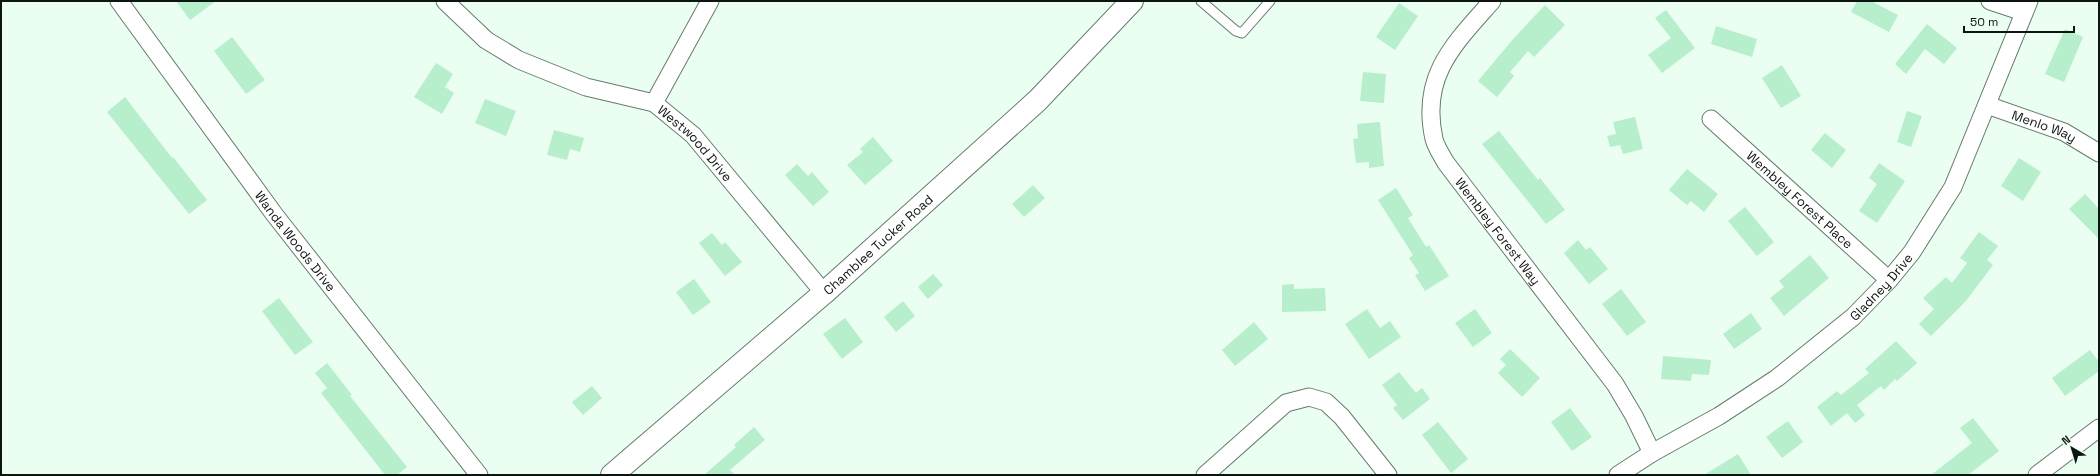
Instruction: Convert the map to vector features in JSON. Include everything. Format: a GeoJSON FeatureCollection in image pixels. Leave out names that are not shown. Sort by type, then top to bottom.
{"type":"FeatureCollection","features":[{"type":"Feature","properties":{"kind":"main road","name":"Chamblee Tucker Road"},"geometry":{"type":"LineString","coordinates":[[612,475],[824,293],[1038,100],[1132,1]]}},
{"type":"Feature","properties":{"kind":"street","name":"Wanda Woods Drive"},"geometry":{"type":"LineString","coordinates":[[119,1],[274,214],[479,475]]}},
{"type":"Feature","properties":{"kind":"street","name":"Westwood Drive"},"geometry":{"type":"LineString","coordinates":[[445,1],[486,40],[519,60],[586,87],[654,103],[693,135],[824,293]]}},
{"type":"Feature","properties":{"kind":"street"},"geometry":{"type":"LineString","coordinates":[[654,103],[710,1]]}},
{"type":"Feature","properties":{"kind":"street","name":"Wembley Forest Way"},"geometry":{"type":"LineString","coordinates":[[1492,1],[1452,47],[1437,75],[1430,104],[1434,140],[1446,163],[1615,384],[1634,416],[1652,453]]}},
{"type":"Feature","properties":{"kind":"street"},"geometry":{"type":"LineString","coordinates":[[1990,1],[2026,7]]}},
{"type":"Feature","properties":{"kind":"street","name":"Gladney Drive"},"geometry":{"type":"LineString","coordinates":[[1618,475],[1652,453],[1719,416],[1777,378],[1853,317],[1889,280],[1912,252],[1953,187],[2026,7]]}},
{"type":"Feature","properties":{"kind":"street","name":"Menlo Way"},"geometry":{"type":"LineString","coordinates":[[1987,105],[2064,132],[2099,153]]}},
{"type":"Feature","properties":{"kind":"street","name":"Wembley Forest Place"},"geometry":{"type":"LineString","coordinates":[[1711,119],[1889,280]]}},
{"type":"Feature","properties":{"kind":"street"},"geometry":{"type":"LineString","coordinates":[[1204,475],[1286,403],[1309,397],[1326,402],[1342,417],[1388,475]]}},
{"type":"Feature","properties":{"kind":"street"},"geometry":{"type":"LineString","coordinates":[[2037,475],[2099,428]]}},
{"type":"Feature","properties":{"kind":"lane"},"geometry":{"type":"LineString","coordinates":[[1201,1],[1236,31],[1242,33],[1270,1]]}},
{"type":"Feature","properties":{"kind":"building"},"geometry":{"type":"Polygon","coordinates":[[[176,1],[216,1],[190,20],[176,1]]]}},
{"type":"Feature","properties":{"kind":"building"},"geometry":{"type":"Polygon","coordinates":[[[1857,1],[1871,1],[1898,15],[1889,32],[1851,12],[1857,1]]]}},
{"type":"Feature","properties":{"kind":"building"},"geometry":{"type":"Polygon","coordinates":[[[1399,3],[1418,16],[1395,50],[1376,37],[1399,3]]]}},
{"type":"Feature","properties":{"kind":"building"},"geometry":{"type":"Polygon","coordinates":[[[1545,5],[1565,25],[1534,57],[1528,51],[1510,72],[1514,76],[1497,97],[1478,81],[1514,38],[1545,5]]]}},
{"type":"Feature","properties":{"kind":"building"},"geometry":{"type":"Polygon","coordinates":[[[1666,10],[1695,48],[1662,73],[1648,55],[1671,38],[1655,18],[1666,10]]]}},
{"type":"Feature","properties":{"kind":"building"},"geometry":{"type":"Polygon","coordinates":[[[1927,24],[1957,48],[1944,64],[1925,49],[1906,74],[1895,64],[1927,24]]]}},
{"type":"Feature","properties":{"kind":"building"},"geometry":{"type":"Polygon","coordinates":[[[1716,26],[1757,39],[1752,57],[1711,44],[1716,26]]]}},
{"type":"Feature","properties":{"kind":"building"},"geometry":{"type":"Polygon","coordinates":[[[2065,29],[2083,37],[2064,82],[2045,74],[2065,29]]]}},
{"type":"Feature","properties":{"kind":"building"},"geometry":{"type":"Polygon","coordinates":[[[232,37],[265,80],[246,94],[214,51],[232,37]]]}},
{"type":"Feature","properties":{"kind":"building"},"geometry":{"type":"Polygon","coordinates":[[[436,63],[453,74],[445,87],[454,93],[442,114],[414,97],[436,63]]]}},
{"type":"Feature","properties":{"kind":"building"},"geometry":{"type":"Polygon","coordinates":[[[1782,65],[1801,96],[1781,108],[1762,78],[1782,65]]]}},
{"type":"Feature","properties":{"kind":"building"},"geometry":{"type":"Polygon","coordinates":[[[1363,72],[1386,74],[1384,103],[1360,101],[1363,72]]]}},
{"type":"Feature","properties":{"kind":"building"},"geometry":{"type":"Polygon","coordinates":[[[125,97],[172,158],[173,157],[207,200],[189,214],[107,112],[125,97]]]}},
{"type":"Feature","properties":{"kind":"building"},"geometry":{"type":"Polygon","coordinates":[[[485,99],[516,111],[506,136],[475,123],[485,99]]]}},
{"type":"Feature","properties":{"kind":"building"},"geometry":{"type":"Polygon","coordinates":[[[1907,111],[1922,116],[1911,147],[1897,142],[1907,111]]]}},
{"type":"Feature","properties":{"kind":"building"},"geometry":{"type":"Polygon","coordinates":[[[1635,117],[1643,149],[1623,154],[1620,145],[1610,147],[1607,136],[1616,134],[1613,122],[1635,117]]]}},
{"type":"Feature","properties":{"kind":"building"},"geometry":{"type":"Polygon","coordinates":[[[1380,122],[1384,166],[1369,168],[1369,162],[1356,163],[1353,139],[1358,138],[1357,124],[1380,122]]]}},
{"type":"Feature","properties":{"kind":"building"},"geometry":{"type":"Polygon","coordinates":[[[554,130],[584,138],[580,152],[570,149],[567,160],[547,155],[554,130]]]}},
{"type":"Feature","properties":{"kind":"building"},"geometry":{"type":"Polygon","coordinates":[[[1499,131],[1538,180],[1540,178],[1565,210],[1546,224],[1482,144],[1499,131]]]}},
{"type":"Feature","properties":{"kind":"building"},"geometry":{"type":"Polygon","coordinates":[[[1825,133],[1846,150],[1832,168],[1811,150],[1825,133]]]}},
{"type":"Feature","properties":{"kind":"building"},"geometry":{"type":"Polygon","coordinates":[[[873,137],[893,161],[865,185],[847,165],[863,152],[860,149],[873,137]]]}},
{"type":"Feature","properties":{"kind":"building"},"geometry":{"type":"Polygon","coordinates":[[[2019,158],[2041,172],[2023,201],[2001,186],[2019,158]]]}},
{"type":"Feature","properties":{"kind":"building"},"geometry":{"type":"Polygon","coordinates":[[[1879,163],[1905,181],[1877,223],[1859,211],[1877,184],[1869,178],[1879,163]]]}},
{"type":"Feature","properties":{"kind":"building"},"geometry":{"type":"Polygon","coordinates":[[[797,164],[808,176],[812,172],[829,192],[813,206],[785,175],[797,164]]]}},
{"type":"Feature","properties":{"kind":"building"},"geometry":{"type":"Polygon","coordinates":[[[1687,169],[1718,194],[1704,212],[1691,201],[1687,205],[1669,190],[1687,169]]]}},
{"type":"Feature","properties":{"kind":"building"},"geometry":{"type":"Polygon","coordinates":[[[1033,185],[1045,198],[1024,217],[1012,204],[1033,185]]]}},
{"type":"Feature","properties":{"kind":"building"},"geometry":{"type":"Polygon","coordinates":[[[1396,188],[1413,215],[1408,218],[1426,247],[1429,245],[1449,276],[1425,291],[1415,275],[1419,273],[1409,258],[1413,255],[1378,200],[1396,188]]]}},
{"type":"Feature","properties":{"kind":"building"},"geometry":{"type":"Polygon","coordinates":[[[2085,194],[2099,209],[2099,239],[2069,209],[2085,194]]]}},
{"type":"Feature","properties":{"kind":"building"},"geometry":{"type":"Polygon","coordinates":[[[1745,207],[1774,242],[1757,256],[1728,221],[1745,207]]]}},
{"type":"Feature","properties":{"kind":"building"},"geometry":{"type":"Polygon","coordinates":[[[1979,232],[1998,246],[1987,260],[1993,265],[1966,301],[1931,336],[1919,324],[1934,309],[1923,298],[1946,277],[1952,283],[1967,263],[1960,258],[1979,232]]]}},
{"type":"Feature","properties":{"kind":"building"},"geometry":{"type":"Polygon","coordinates":[[[712,233],[722,245],[725,242],[742,262],[725,276],[699,243],[712,233]]]}},
{"type":"Feature","properties":{"kind":"building"},"geometry":{"type":"Polygon","coordinates":[[[1578,240],[1586,250],[1590,247],[1608,269],[1589,284],[1564,253],[1578,240]]]}},
{"type":"Feature","properties":{"kind":"building"},"geometry":{"type":"Polygon","coordinates":[[[1810,255],[1829,278],[1784,316],[1770,298],[1784,287],[1779,281],[1810,255]]]}},
{"type":"Feature","properties":{"kind":"building"},"geometry":{"type":"Polygon","coordinates":[[[933,274],[943,285],[928,299],[918,287],[933,274]]]}},
{"type":"Feature","properties":{"kind":"building"},"geometry":{"type":"Polygon","coordinates":[[[694,279],[711,302],[693,315],[676,292],[694,279]]]}},
{"type":"Feature","properties":{"kind":"building"},"geometry":{"type":"Polygon","coordinates":[[[1294,284],[1294,289],[1325,288],[1326,311],[1282,312],[1282,285],[1294,284]]]}},
{"type":"Feature","properties":{"kind":"building"},"geometry":{"type":"Polygon","coordinates":[[[1621,289],[1646,322],[1627,336],[1602,304],[1621,289]]]}},
{"type":"Feature","properties":{"kind":"building"},"geometry":{"type":"Polygon","coordinates":[[[279,298],[313,342],[295,355],[262,311],[279,298]]]}},
{"type":"Feature","properties":{"kind":"building"},"geometry":{"type":"Polygon","coordinates":[[[903,301],[915,316],[896,332],[884,317],[903,301]]]}},
{"type":"Feature","properties":{"kind":"building"},"geometry":{"type":"Polygon","coordinates":[[[1367,309],[1380,328],[1390,321],[1401,337],[1369,359],[1345,324],[1367,309]]]}},
{"type":"Feature","properties":{"kind":"building"},"geometry":{"type":"Polygon","coordinates":[[[1475,309],[1492,333],[1473,347],[1455,323],[1475,309]]]}},
{"type":"Feature","properties":{"kind":"building"},"geometry":{"type":"Polygon","coordinates":[[[1751,313],[1762,329],[1734,349],[1723,334],[1751,313]]]}},
{"type":"Feature","properties":{"kind":"building"},"geometry":{"type":"Polygon","coordinates":[[[845,318],[863,342],[842,359],[823,334],[845,318]]]}},
{"type":"Feature","properties":{"kind":"building"},"geometry":{"type":"Polygon","coordinates":[[[1254,322],[1268,339],[1235,366],[1222,350],[1254,322]]]}},
{"type":"Feature","properties":{"kind":"building"},"geometry":{"type":"Polygon","coordinates":[[[1896,341],[1917,363],[1897,381],[1895,379],[1884,390],[1881,386],[1857,405],[1865,415],[1855,423],[1847,413],[1831,426],[1817,407],[1837,391],[1841,395],[1869,373],[1865,369],[1896,341]]]}},
{"type":"Feature","properties":{"kind":"building"},"geometry":{"type":"Polygon","coordinates":[[[1510,349],[1540,378],[1522,397],[1498,373],[1506,365],[1500,359],[1510,349]]]}},
{"type":"Feature","properties":{"kind":"building"},"geometry":{"type":"Polygon","coordinates":[[[2090,350],[2099,362],[2099,371],[2065,396],[2052,378],[2090,350]]]}},
{"type":"Feature","properties":{"kind":"building"},"geometry":{"type":"Polygon","coordinates":[[[1663,356],[1711,360],[1709,375],[1692,374],[1691,381],[1661,379],[1663,356]]]}},
{"type":"Feature","properties":{"kind":"building"},"geometry":{"type":"Polygon","coordinates":[[[327,363],[352,395],[350,396],[407,467],[397,475],[385,475],[321,393],[327,388],[315,373],[327,363]]]}},
{"type":"Feature","properties":{"kind":"building"},"geometry":{"type":"Polygon","coordinates":[[[1399,372],[1416,393],[1422,388],[1430,399],[1403,420],[1393,408],[1397,405],[1382,385],[1399,372]]]}},
{"type":"Feature","properties":{"kind":"building"},"geometry":{"type":"Polygon","coordinates":[[[592,386],[602,398],[583,415],[572,402],[592,386]]]}},
{"type":"Feature","properties":{"kind":"building"},"geometry":{"type":"Polygon","coordinates":[[[1570,408],[1592,437],[1572,451],[1551,422],[1570,408]]]}},
{"type":"Feature","properties":{"kind":"building"},"geometry":{"type":"Polygon","coordinates":[[[1973,418],[1999,451],[1968,475],[1931,475],[1972,443],[1960,428],[1973,418]]]}},
{"type":"Feature","properties":{"kind":"building"},"geometry":{"type":"Polygon","coordinates":[[[1788,421],[1803,442],[1782,458],[1766,437],[1788,421]]]}},
{"type":"Feature","properties":{"kind":"building"},"geometry":{"type":"Polygon","coordinates":[[[1438,422],[1468,459],[1451,473],[1422,435],[1438,422]]]}},
{"type":"Feature","properties":{"kind":"building"},"geometry":{"type":"Polygon","coordinates":[[[754,427],[765,440],[730,470],[735,475],[704,475],[736,447],[734,445],[754,427]]]}},
{"type":"Feature","properties":{"kind":"building"},"geometry":{"type":"Polygon","coordinates":[[[1738,454],[1751,475],[1704,475],[1738,454]]]}}]}
